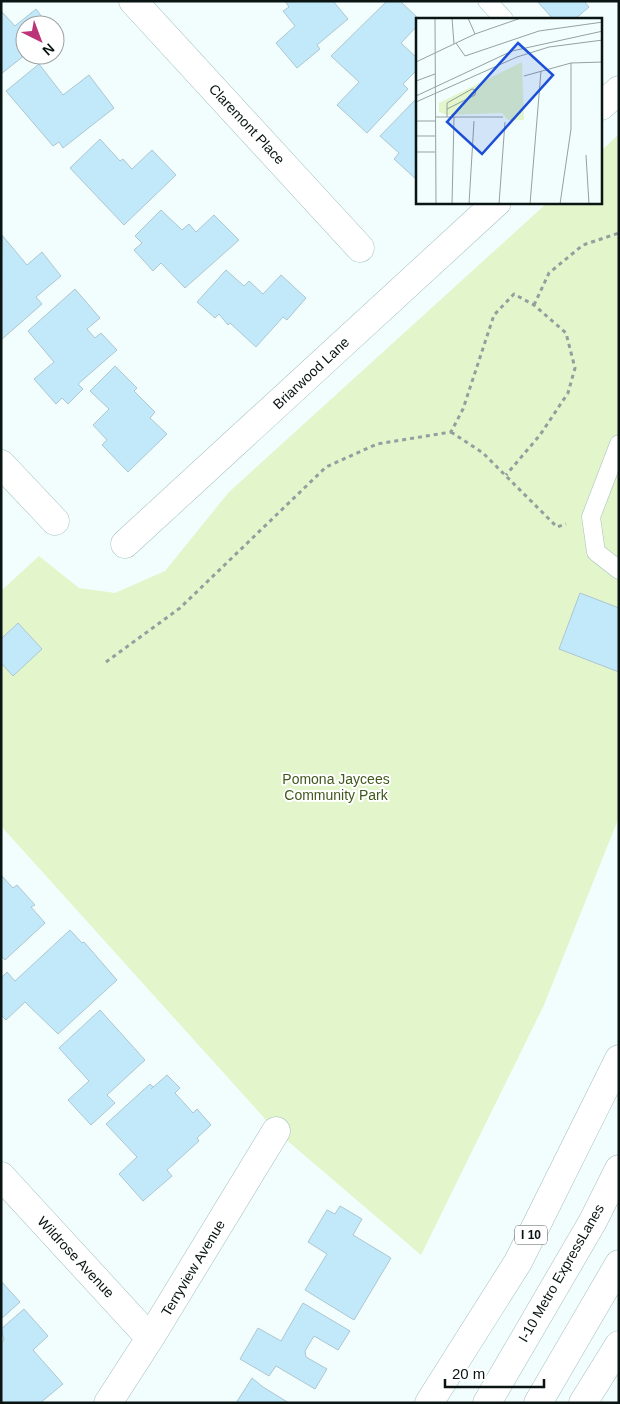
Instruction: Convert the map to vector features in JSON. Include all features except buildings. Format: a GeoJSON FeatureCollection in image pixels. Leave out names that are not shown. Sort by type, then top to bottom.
{"type":"FeatureCollection","features":[{"type":"Feature","properties":{"kind":"main road","name":"Claremont Place"},"geometry":{"type":"LineString","coordinates":[[133,1],[360,248]]}},
{"type":"Feature","properties":{"kind":"main road"},"geometry":{"type":"LineString","coordinates":[[602,105],[619,90]]}},
{"type":"Feature","properties":{"kind":"main road","name":"Briarwood Lane"},"geometry":{"type":"LineString","coordinates":[[125,544],[495,204]]}},
{"type":"Feature","properties":{"kind":"main road"},"geometry":{"type":"LineString","coordinates":[[1,464],[55,521]]}},
{"type":"Feature","properties":{"kind":"main road","name":"I 10"},"geometry":{"type":"LineString","coordinates":[[429,1403],[518,1262],[619,1059]]}},
{"type":"Feature","properties":{"kind":"main road","name":"Terryview Avenue"},"geometry":{"type":"LineString","coordinates":[[108,1403],[150,1338],[276,1131]]}},
{"type":"Feature","properties":{"kind":"main road","name":"I-10 Metro ExpressLanes"},"geometry":{"type":"LineString","coordinates":[[487,1403],[593,1221],[619,1168]]}},
{"type":"Feature","properties":{"kind":"main road","name":"Wildrose Avenue"},"geometry":{"type":"LineString","coordinates":[[1,1176],[150,1338]]}},
{"type":"Feature","properties":{"kind":"main road"},"geometry":{"type":"LineString","coordinates":[[538,1403],[619,1264]]}},
{"type":"Feature","properties":{"kind":"main road"},"geometry":{"type":"LineString","coordinates":[[583,1403],[619,1345]]}},
{"type":"Feature","properties":{"kind":"lane"},"geometry":{"type":"LineString","coordinates":[[487,1],[503,18]]}},
{"type":"Feature","properties":{"kind":"lane"},"geometry":{"type":"LineString","coordinates":[[619,444],[591,517],[596,552],[619,570]]}},
{"type":"Feature","properties":{"kind":"path"},"geometry":{"type":"LineString","coordinates":[[534,305],[548,273],[583,245],[619,233]]}},
{"type":"Feature","properties":{"kind":"path"},"geometry":{"type":"LineString","coordinates":[[451,432],[464,409],[494,315],[514,294],[534,305],[566,333],[575,368],[568,393],[540,435],[506,475]]}},
{"type":"Feature","properties":{"kind":"path"},"geometry":{"type":"LineString","coordinates":[[106,662],[180,608],[326,467],[377,444],[451,432],[483,453],[557,527],[591,517]]}},
{"type":"Feature","properties":{"kind":"green space","name":"Pomona Jaycees Community Park"},"geometry":{"type":"Polygon","coordinates":[[[619,134],[619,817],[544,1005],[421,1255],[276,1131],[1,826],[1,591],[39,556],[79,588],[115,593],[165,571],[229,492],[546,204],[602,204],[602,150],[619,134]]]}}]}
